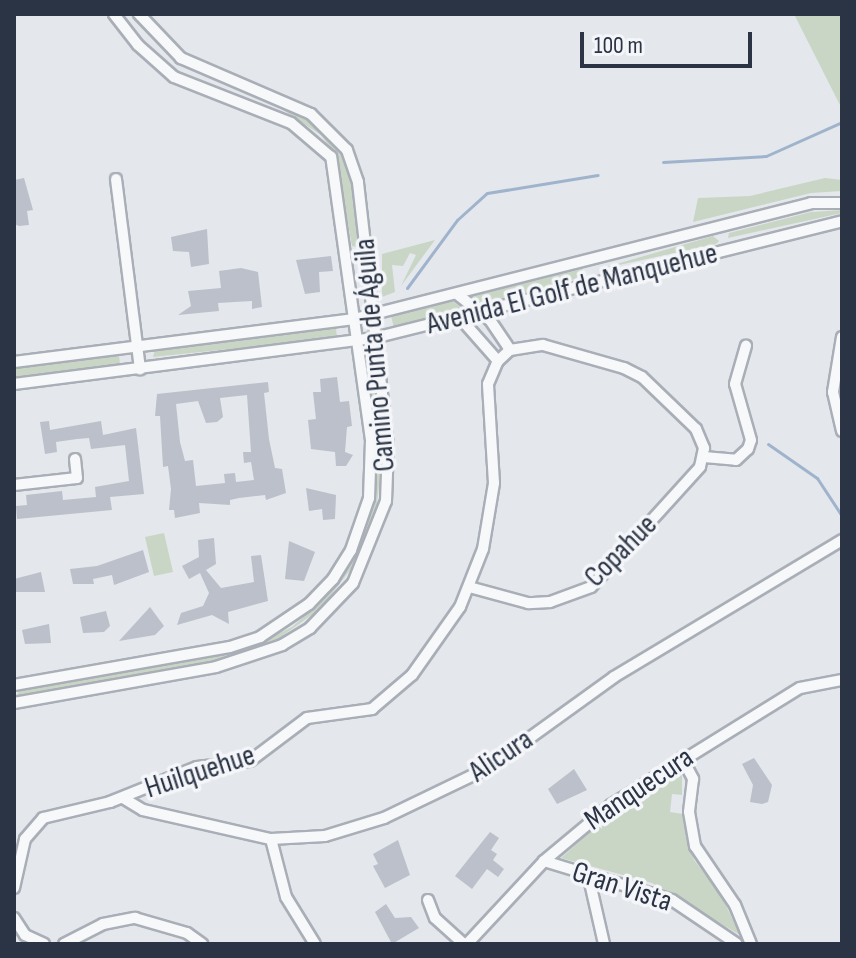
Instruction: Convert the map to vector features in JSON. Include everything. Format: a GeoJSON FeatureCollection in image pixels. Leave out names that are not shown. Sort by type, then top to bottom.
{"type":"FeatureCollection","features":[{"type":"Feature","properties":{"kind":"street","name":"Camino Punta de Águila"},"geometry":{"type":"LineString","coordinates":[[14,685],[230,647],[260,637],[309,604],[351,550],[369,498],[371,440],[337,173],[321,144],[291,123],[174,77],[138,45],[114,14]]}},
{"type":"Feature","properties":{"kind":"street","name":"Camino Punta de Águila"},"geometry":{"type":"LineString","coordinates":[[14,703],[251,657],[310,628],[333,606],[369,552],[386,501],[388,446],[358,182],[339,139],[311,114],[181,58],[139,14]]}},
{"type":"Feature","properties":{"kind":"street"},"geometry":{"type":"LineString","coordinates":[[116,179],[140,369]]}},
{"type":"Feature","properties":{"kind":"street","name":"Avenida El Golf de Manquehue"},"geometry":{"type":"LineString","coordinates":[[14,362],[372,316],[811,203],[842,203]]}},
{"type":"Feature","properties":{"kind":"street","name":"Avenida El Golf de Manquehue"},"geometry":{"type":"LineString","coordinates":[[14,384],[374,338],[483,314],[595,280],[842,221]]}},
{"type":"Feature","properties":{"kind":"street"},"geometry":{"type":"LineString","coordinates":[[720,228],[723,250]]}},
{"type":"Feature","properties":{"kind":"street"},"geometry":{"type":"LineString","coordinates":[[589,261],[595,280]]}},
{"type":"Feature","properties":{"kind":"street"},"geometry":{"type":"LineString","coordinates":[[457,294],[483,314],[510,350]]}},
{"type":"Feature","properties":{"kind":"street"},"geometry":{"type":"LineString","coordinates":[[461,319],[498,361],[510,350],[543,345],[570,350],[642,377],[696,429],[704,457],[736,460],[748,449],[751,440],[735,384],[746,346]]}},
{"type":"Feature","properties":{"kind":"street"},"geometry":{"type":"LineString","coordinates":[[842,337],[833,392],[842,431]]}},
{"type":"Feature","properties":{"kind":"street","name":"Huilquehue"},"geometry":{"type":"LineString","coordinates":[[14,888],[25,839],[37,822],[60,811],[123,798],[197,767],[256,758],[313,716],[351,716],[372,709],[423,662],[469,587],[492,499],[488,392],[498,361]]}},
{"type":"Feature","properties":{"kind":"street","name":"Copahue"},"geometry":{"type":"LineString","coordinates":[[469,587],[528,603],[550,602],[591,587],[691,478],[704,457]]}},
{"type":"Feature","properties":{"kind":"street"},"geometry":{"type":"LineString","coordinates":[[14,485],[77,478],[75,459]]}},
{"type":"Feature","properties":{"kind":"street","name":"Alicura"},"geometry":{"type":"LineString","coordinates":[[123,798],[143,810],[271,839],[325,836],[439,795],[488,768],[614,677],[842,540]]}},
{"type":"Feature","properties":{"kind":"street","name":"Manquecura"},"geometry":{"type":"LineString","coordinates":[[465,944],[544,861],[611,805],[682,758],[800,688],[842,680]]}},
{"type":"Feature","properties":{"kind":"street","name":"Gran Vista"},"geometry":{"type":"LineString","coordinates":[[682,758],[693,779],[689,812],[695,846],[735,905],[751,944]]}},
{"type":"Feature","properties":{"kind":"street"},"geometry":{"type":"LineString","coordinates":[[271,839],[286,897],[315,944]]}},
{"type":"Feature","properties":{"kind":"street","name":"Gran Vista"},"geometry":{"type":"LineString","coordinates":[[544,861],[672,900],[737,944]]}},
{"type":"Feature","properties":{"kind":"street"},"geometry":{"type":"LineString","coordinates":[[588,874],[604,944]]}},
{"type":"Feature","properties":{"kind":"street"},"geometry":{"type":"LineString","coordinates":[[428,900],[435,918],[465,944]]}},
{"type":"Feature","properties":{"kind":"street"},"geometry":{"type":"LineString","coordinates":[[14,918],[25,935],[44,944]]}},
{"type":"Feature","properties":{"kind":"street"},"geometry":{"type":"LineString","coordinates":[[64,944],[103,924],[135,918],[187,933],[202,944]]}},
{"type":"Feature","properties":{"kind":"green space"},"geometry":{"type":"Polygon","coordinates":[[[794,14],[842,14],[842,109],[794,14]]]}},
{"type":"Feature","properties":{"kind":"green space"},"geometry":{"type":"Polygon","coordinates":[[[280,108],[313,123],[344,159],[352,184],[358,247],[352,246],[336,156],[321,135],[280,108]]]}},
{"type":"Feature","properties":{"kind":"green space"},"geometry":{"type":"Polygon","coordinates":[[[825,178],[842,180],[842,191],[811,193],[693,222],[698,198],[750,196],[825,178]]]}},
{"type":"Feature","properties":{"kind":"green space"},"geometry":{"type":"Polygon","coordinates":[[[842,210],[842,213],[728,238],[729,233],[811,212],[842,210]]]}},
{"type":"Feature","properties":{"kind":"green space"},"geometry":{"type":"Polygon","coordinates":[[[713,236],[719,241],[716,244],[596,270],[713,236]]]}},
{"type":"Feature","properties":{"kind":"green space"},"geometry":{"type":"Polygon","coordinates":[[[435,240],[401,286],[416,255],[410,253],[403,266],[392,265],[395,292],[382,297],[382,254],[435,240]]]}},
{"type":"Feature","properties":{"kind":"green space"},"geometry":{"type":"Polygon","coordinates":[[[582,269],[585,276],[479,308],[469,297],[582,269]]]}},
{"type":"Feature","properties":{"kind":"green space"},"geometry":{"type":"Polygon","coordinates":[[[451,300],[466,311],[394,328],[391,316],[451,300]]]}},
{"type":"Feature","properties":{"kind":"green space"},"geometry":{"type":"Polygon","coordinates":[[[336,328],[337,338],[153,357],[155,350],[336,328]]]}},
{"type":"Feature","properties":{"kind":"green space"},"geometry":{"type":"Polygon","coordinates":[[[119,355],[120,364],[14,377],[14,368],[119,355]]]}},
{"type":"Feature","properties":{"kind":"green space"},"geometry":{"type":"Polygon","coordinates":[[[370,355],[382,458],[376,513],[358,560],[320,609],[271,644],[226,659],[14,697],[22,689],[242,651],[292,627],[320,603],[352,562],[374,506],[378,459],[366,356],[370,355]]]}},
{"type":"Feature","properties":{"kind":"green space"},"geometry":{"type":"Polygon","coordinates":[[[164,533],[173,572],[154,576],[145,537],[164,533]]]}},
{"type":"Feature","properties":{"kind":"green space"},"geometry":{"type":"Polygon","coordinates":[[[677,772],[682,776],[682,795],[672,794],[670,812],[683,814],[694,860],[720,893],[740,935],[652,883],[561,858],[616,809],[677,772]]]}},
{"type":"Feature","properties":{"kind":"building"},"geometry":{"type":"Polygon","coordinates":[[[24,178],[33,210],[27,211],[29,225],[19,226],[14,224],[14,180],[24,178]]]}},
{"type":"Feature","properties":{"kind":"building"},"geometry":{"type":"Polygon","coordinates":[[[207,229],[209,264],[191,267],[189,252],[173,251],[171,237],[207,229]]]}},
{"type":"Feature","properties":{"kind":"building"},"geometry":{"type":"Polygon","coordinates":[[[331,256],[333,271],[319,272],[320,292],[305,294],[296,260],[331,256]]]}},
{"type":"Feature","properties":{"kind":"building"},"geometry":{"type":"Polygon","coordinates":[[[241,268],[258,272],[262,307],[252,309],[252,301],[218,303],[219,311],[178,315],[191,306],[188,291],[221,288],[219,271],[241,268]]]}},
{"type":"Feature","properties":{"kind":"building"},"geometry":{"type":"Polygon","coordinates":[[[337,377],[340,402],[349,401],[352,426],[347,427],[345,452],[353,455],[346,466],[336,466],[335,452],[311,449],[308,420],[316,419],[313,392],[321,392],[320,379],[337,377]]]}},
{"type":"Feature","properties":{"kind":"building"},"geometry":{"type":"Polygon","coordinates":[[[268,382],[269,392],[264,393],[269,439],[275,468],[282,469],[286,493],[266,500],[265,495],[239,498],[230,500],[230,505],[199,503],[200,513],[175,518],[174,510],[169,510],[171,489],[168,466],[163,467],[160,416],[155,416],[157,394],[268,382]],[[247,395],[220,398],[223,417],[217,422],[206,423],[198,401],[176,404],[180,442],[185,461],[193,460],[196,486],[225,483],[224,474],[235,473],[236,482],[254,480],[251,462],[244,463],[243,452],[251,452],[247,395]]]}},
{"type":"Feature","properties":{"kind":"building"},"geometry":{"type":"Polygon","coordinates":[[[49,421],[50,430],[101,421],[103,435],[136,428],[144,494],[110,497],[112,510],[17,519],[16,506],[27,505],[26,495],[62,491],[63,500],[96,497],[95,487],[129,481],[125,445],[91,449],[89,438],[77,439],[56,442],[57,452],[45,454],[40,422],[49,421]]]}},
{"type":"Feature","properties":{"kind":"building"},"geometry":{"type":"Polygon","coordinates":[[[306,488],[336,495],[335,519],[323,520],[322,509],[309,511],[306,488]]]}},
{"type":"Feature","properties":{"kind":"building"},"geometry":{"type":"Polygon","coordinates":[[[214,538],[216,564],[206,570],[221,588],[254,582],[251,556],[261,555],[268,601],[228,612],[229,624],[212,615],[177,625],[181,613],[203,606],[209,593],[200,573],[189,579],[182,566],[199,557],[198,540],[214,538]]]}},
{"type":"Feature","properties":{"kind":"building"},"geometry":{"type":"Polygon","coordinates":[[[289,541],[315,552],[304,581],[285,579],[289,541]]]}},
{"type":"Feature","properties":{"kind":"building"},"geometry":{"type":"Polygon","coordinates":[[[143,550],[149,572],[114,585],[112,575],[93,579],[94,584],[73,584],[70,569],[97,566],[143,550]]]}},
{"type":"Feature","properties":{"kind":"building"},"geometry":{"type":"Polygon","coordinates":[[[41,572],[45,592],[14,592],[14,579],[41,572]]]}},
{"type":"Feature","properties":{"kind":"building"},"geometry":{"type":"Polygon","coordinates":[[[150,607],[164,626],[155,635],[119,641],[150,607]]]}},
{"type":"Feature","properties":{"kind":"building"},"geometry":{"type":"Polygon","coordinates":[[[106,611],[110,626],[104,632],[83,633],[80,617],[106,611]]]}},
{"type":"Feature","properties":{"kind":"building"},"geometry":{"type":"Polygon","coordinates":[[[49,624],[51,643],[25,644],[22,630],[49,624]]]}},
{"type":"Feature","properties":{"kind":"building"},"geometry":{"type":"Polygon","coordinates":[[[754,758],[772,785],[768,802],[762,804],[750,802],[753,785],[742,764],[754,758]]]}},
{"type":"Feature","properties":{"kind":"building"},"geometry":{"type":"Polygon","coordinates":[[[574,769],[587,790],[557,804],[548,789],[574,769]]]}},
{"type":"Feature","properties":{"kind":"building"},"geometry":{"type":"Polygon","coordinates":[[[490,832],[499,838],[491,850],[497,854],[493,860],[504,869],[498,877],[487,869],[472,889],[455,876],[490,832]]]}},
{"type":"Feature","properties":{"kind":"building"},"geometry":{"type":"Polygon","coordinates":[[[398,840],[410,875],[385,888],[373,866],[378,864],[373,854],[398,840]]]}},
{"type":"Feature","properties":{"kind":"building"},"geometry":{"type":"Polygon","coordinates":[[[386,904],[395,918],[411,917],[419,928],[392,944],[375,912],[386,904]]]}},
{"type":"Feature","properties":{"kind":"waterway"},"geometry":{"type":"LineString","coordinates":[[663,162],[766,156],[842,122]]}},
{"type":"Feature","properties":{"kind":"waterway"},"geometry":{"type":"LineString","coordinates":[[407,288],[457,220],[487,193],[598,175]]}},
{"type":"Feature","properties":{"kind":"waterway"},"geometry":{"type":"LineString","coordinates":[[768,444],[817,478],[842,516]]}}]}
